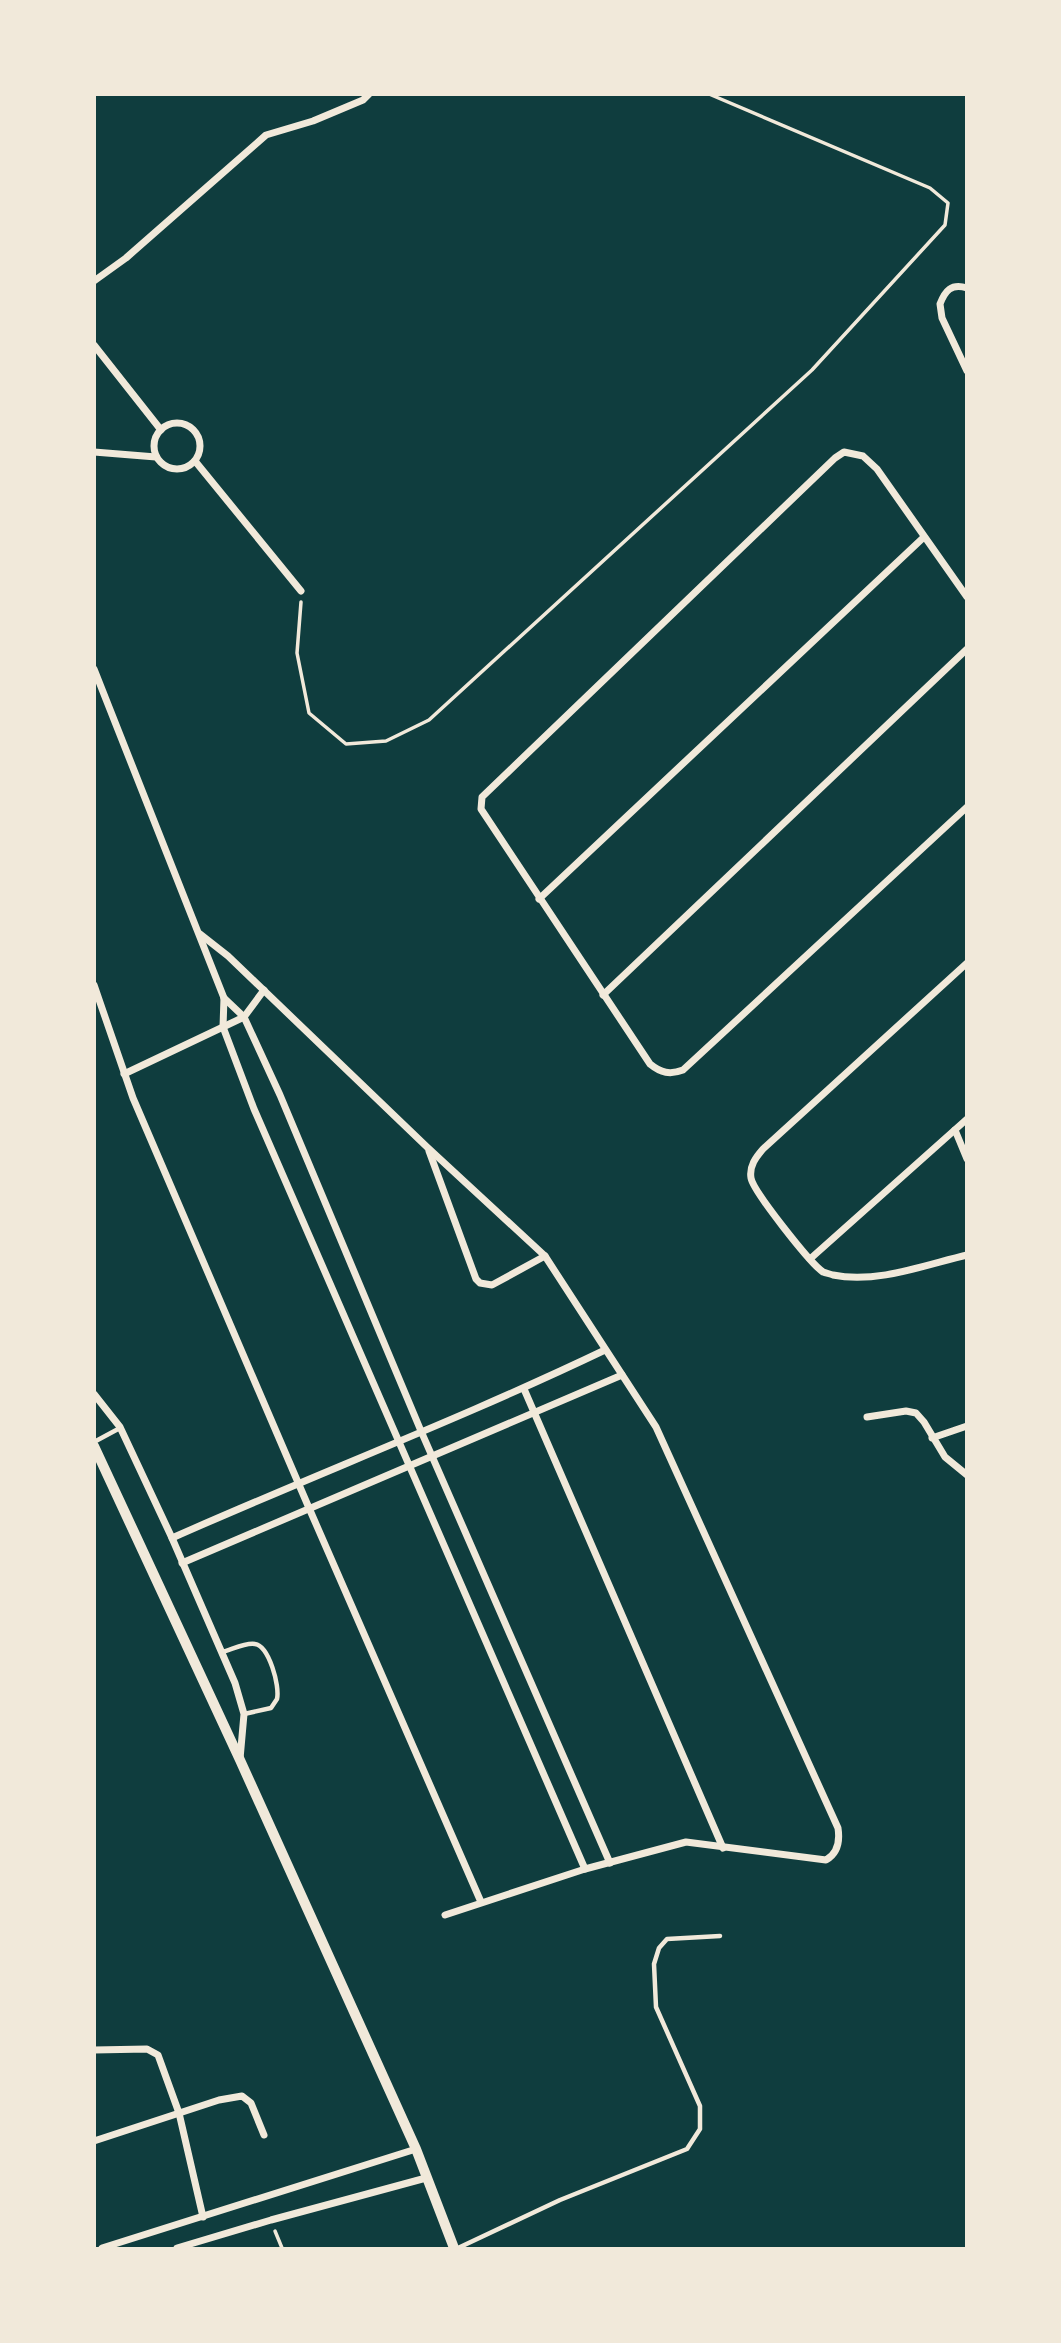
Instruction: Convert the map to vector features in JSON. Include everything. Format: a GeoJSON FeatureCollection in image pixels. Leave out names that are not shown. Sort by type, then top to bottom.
{"type":"FeatureCollection","features":[{"type":"Feature","properties":{"kind":"street"},"geometry":{"type":"LineString","coordinates":[[94,281],[125,258],[266,135],[313,121],[363,100],[369,94]]}},
{"type":"Feature","properties":{"kind":"street"},"geometry":{"type":"LineString","coordinates":[[967,288],[956,285],[949,288],[940,304],[946,326],[967,372]]}},
{"type":"Feature","properties":{"kind":"street"},"geometry":{"type":"LineString","coordinates":[[94,345],[160,430]]}},
{"type":"Feature","properties":{"kind":"street"},"geometry":{"type":"LineString","coordinates":[[174,423],[194,431],[200,446],[195,461],[189,466],[174,470],[167,468],[156,457],[154,443],[160,430],[174,423]]}},
{"type":"Feature","properties":{"kind":"street"},"geometry":{"type":"LineString","coordinates":[[94,452],[156,457]]}},
{"type":"Feature","properties":{"kind":"street"},"geometry":{"type":"LineString","coordinates":[[967,597],[870,461],[863,456],[844,452],[482,797],[481,809],[650,1064],[664,1073],[676,1073],[683,1070],[967,807]]}},
{"type":"Feature","properties":{"kind":"street"},"geometry":{"type":"LineString","coordinates":[[195,461],[301,591]]}},
{"type":"Feature","properties":{"kind":"street"},"geometry":{"type":"LineString","coordinates":[[539,899],[924,537]]}},
{"type":"Feature","properties":{"kind":"street"},"geometry":{"type":"LineString","coordinates":[[603,995],[967,649]]}},
{"type":"Feature","properties":{"kind":"street"},"geometry":{"type":"LineString","coordinates":[[94,669],[224,998],[223,1027],[254,1108],[585,1869]]}},
{"type":"Feature","properties":{"kind":"street"},"geometry":{"type":"LineString","coordinates":[[200,934],[228,956],[545,1256],[656,1427],[838,1828],[839,1842],[834,1854],[826,1860],[686,1842],[585,1869],[445,1915]]}},
{"type":"Feature","properties":{"kind":"street"},"geometry":{"type":"LineString","coordinates":[[967,963],[763,1149],[752,1163],[751,1172],[753,1186],[822,1271],[843,1276],[879,1275],[967,1255]]}},
{"type":"Feature","properties":{"kind":"street"},"geometry":{"type":"LineString","coordinates":[[94,985],[124,1073],[309,1508],[481,1902]]}},
{"type":"Feature","properties":{"kind":"street"},"geometry":{"type":"LineString","coordinates":[[124,1073],[244,1017],[264,990]]}},
{"type":"Feature","properties":{"kind":"street"},"geometry":{"type":"LineString","coordinates":[[224,998],[244,1017],[280,1095],[421,1431],[610,1863]]}},
{"type":"Feature","properties":{"kind":"street"},"geometry":{"type":"LineString","coordinates":[[810,1259],[967,1119]]}},
{"type":"Feature","properties":{"kind":"street"},"geometry":{"type":"LineString","coordinates":[[955,1130],[967,1159]]}},
{"type":"Feature","properties":{"kind":"street"},"geometry":{"type":"LineString","coordinates":[[427,1147],[476,1279],[480,1283],[492,1285],[545,1256]]}},
{"type":"Feature","properties":{"kind":"street"},"geometry":{"type":"LineString","coordinates":[[172,1538],[298,1482],[524,1389],[605,1350]]}},
{"type":"Feature","properties":{"kind":"street"},"geometry":{"type":"LineString","coordinates":[[182,1563],[622,1375]]}},
{"type":"Feature","properties":{"kind":"street"},"geometry":{"type":"LineString","coordinates":[[524,1389],[723,1848]]}},
{"type":"Feature","properties":{"kind":"street"},"geometry":{"type":"LineString","coordinates":[[94,1394],[120,1427],[235,1683],[244,1714],[240,1760]]}},
{"type":"Feature","properties":{"kind":"street"},"geometry":{"type":"LineString","coordinates":[[867,1417],[906,1411],[916,1413],[925,1422],[945,1457],[967,1475]]}},
{"type":"Feature","properties":{"kind":"street"},"geometry":{"type":"LineString","coordinates":[[932,1438],[967,1426]]}},
{"type":"Feature","properties":{"kind":"street"},"geometry":{"type":"LineString","coordinates":[[94,1444],[416,2149],[456,2249]]}},
{"type":"Feature","properties":{"kind":"street"},"geometry":{"type":"LineString","coordinates":[[94,2050],[147,2049],[158,2055],[180,2113],[203,2217]]}},
{"type":"Feature","properties":{"kind":"street"},"geometry":{"type":"LineString","coordinates":[[94,2141],[219,2100],[242,2096],[251,2103],[264,2136]]}},
{"type":"Feature","properties":{"kind":"street"},"geometry":{"type":"LineString","coordinates":[[102,2249],[416,2149]]}},
{"type":"Feature","properties":{"kind":"street"},"geometry":{"type":"LineString","coordinates":[[177,2249],[271,2220],[426,2178]]}},
{"type":"Feature","properties":{"kind":"street"},"geometry":{"type":"LineString","coordinates":[[207,2239],[210,2249]]}},
{"type":"Feature","properties":{"kind":"lane"},"geometry":{"type":"LineString","coordinates":[[94,1444],[120,1427]]}},
{"type":"Feature","properties":{"kind":"lane"},"geometry":{"type":"LineString","coordinates":[[222,1652],[253,1643],[262,1647],[270,1658],[277,1698],[271,1709],[244,1714]]}},
{"type":"Feature","properties":{"kind":"lane"},"geometry":{"type":"LineString","coordinates":[[456,2249],[560,2200],[687,2149],[700,2129],[700,2106],[656,2007],[654,1964],[659,1948],[667,1939],[720,1936]]}},
{"type":"Feature","properties":{"kind":"path"},"geometry":{"type":"LineString","coordinates":[[301,591],[297,653],[309,713],[346,744],[386,741],[429,720],[812,370],[945,225],[948,203],[930,188],[709,94]]}},
{"type":"Feature","properties":{"kind":"path"},"geometry":{"type":"LineString","coordinates":[[271,2220],[282,2249]]}}]}
